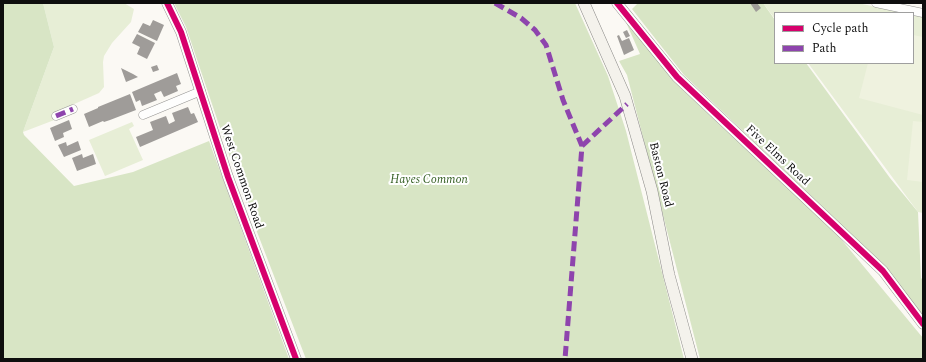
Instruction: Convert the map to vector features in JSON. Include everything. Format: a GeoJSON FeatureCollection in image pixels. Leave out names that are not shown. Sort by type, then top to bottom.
{"type":"FeatureCollection","features":[{"type":"Feature","properties":{"kind":"main road","name":"Baston Road"},"geometry":{"type":"LineString","coordinates":[[584,3],[625,96],[652,191],[670,275],[692,359]]}},
{"type":"Feature","properties":{"kind":"street","name":"West Common Road"},"geometry":{"type":"LineString","coordinates":[[167,3],[181,32],[228,177],[296,359]]}},
{"type":"Feature","properties":{"kind":"street","name":"Five Elms Road"},"geometry":{"type":"LineString","coordinates":[[617,3],[677,77],[883,271],[923,324]]}},
{"type":"Feature","properties":{"kind":"street"},"geometry":{"type":"LineString","coordinates":[[876,3],[923,13]]}},
{"type":"Feature","properties":{"kind":"street"},"geometry":{"type":"LineString","coordinates":[[143,115],[201,91]]}},
{"type":"Feature","properties":{"kind":"street"},"geometry":{"type":"LineString","coordinates":[[56,116],[73,109]]}},
{"type":"Feature","properties":{"kind":"green space"},"geometry":{"type":"Polygon","coordinates":[[[3,3],[43,3],[54,47],[23,132],[24,135],[74,186],[133,172],[209,141],[289,359],[3,359],[3,3]]]}},
{"type":"Feature","properties":{"kind":"green space"},"geometry":{"type":"Polygon","coordinates":[[[43,3],[124,3],[134,9],[131,22],[112,43],[104,56],[104,87],[99,93],[54,113],[57,119],[23,132],[54,47],[43,3]]]}},
{"type":"Feature","properties":{"kind":"green space","name":"Hayes Common"},"geometry":{"type":"Polygon","coordinates":[[[174,3],[575,3],[608,76],[626,131],[684,359],[306,359],[242,193],[186,27],[174,3]]]}},
{"type":"Feature","properties":{"kind":"green space"},"geometry":{"type":"Polygon","coordinates":[[[638,3],[763,3],[774,19],[774,64],[807,64],[890,178],[918,212],[921,278],[923,280],[923,319],[852,235],[684,75],[632,9],[638,3]]]}},
{"type":"Feature","properties":{"kind":"green space"},"geometry":{"type":"Polygon","coordinates":[[[763,3],[858,3],[899,12],[774,12],[774,18],[763,3]]]}},
{"type":"Feature","properties":{"kind":"green space"},"geometry":{"type":"Polygon","coordinates":[[[914,15],[923,17],[923,213],[918,212],[809,64],[914,64],[914,15]]]}},
{"type":"Feature","properties":{"kind":"green space"},"geometry":{"type":"Polygon","coordinates":[[[625,20],[684,91],[836,233],[923,338],[923,359],[700,359],[627,75],[619,61],[640,54],[625,20]]]}},
{"type":"Feature","properties":{"kind":"green space"},"geometry":{"type":"Polygon","coordinates":[[[914,35],[923,37],[923,115],[859,98],[868,64],[914,64],[914,35]]]}},
{"type":"Feature","properties":{"kind":"green space"},"geometry":{"type":"Polygon","coordinates":[[[913,121],[923,122],[923,182],[907,180],[913,121]]]}},
{"type":"Feature","properties":{"kind":"green space"},"geometry":{"type":"Polygon","coordinates":[[[132,122],[134,126],[129,129],[143,160],[105,176],[89,140],[132,122]]]}},
{"type":"Feature","properties":{"kind":"building"},"geometry":{"type":"Polygon","coordinates":[[[750,3],[757,3],[761,8],[756,12],[750,3]]]}},
{"type":"Feature","properties":{"kind":"building"},"geometry":{"type":"Polygon","coordinates":[[[153,20],[164,25],[157,41],[138,32],[143,23],[150,26],[153,20]]]}},
{"type":"Feature","properties":{"kind":"building"},"geometry":{"type":"Polygon","coordinates":[[[627,30],[630,36],[626,38],[623,32],[627,30]]]}},
{"type":"Feature","properties":{"kind":"building"},"geometry":{"type":"Polygon","coordinates":[[[137,34],[155,43],[147,59],[137,54],[140,47],[132,43],[137,34]]]}},
{"type":"Feature","properties":{"kind":"building"},"geometry":{"type":"Polygon","coordinates":[[[619,35],[622,41],[629,38],[634,50],[624,55],[617,36],[619,35]]]}},
{"type":"Feature","properties":{"kind":"building"},"geometry":{"type":"Polygon","coordinates":[[[157,65],[159,70],[153,72],[151,67],[157,65]]]}},
{"type":"Feature","properties":{"kind":"building"},"geometry":{"type":"Polygon","coordinates":[[[121,68],[133,74],[138,77],[126,82],[121,68]]]}},
{"type":"Feature","properties":{"kind":"building"},"geometry":{"type":"Polygon","coordinates":[[[177,73],[181,84],[176,86],[178,91],[164,97],[161,91],[154,94],[157,100],[142,106],[140,100],[136,102],[132,92],[177,73]]]}},
{"type":"Feature","properties":{"kind":"building"},"geometry":{"type":"Polygon","coordinates":[[[130,94],[136,110],[89,127],[84,114],[130,94]]]}},
{"type":"Feature","properties":{"kind":"building"},"geometry":{"type":"Polygon","coordinates":[[[188,107],[191,114],[194,113],[198,122],[140,147],[136,137],[153,130],[150,122],[166,116],[169,124],[175,121],[172,113],[188,107]]]}},
{"type":"Feature","properties":{"kind":"building"},"geometry":{"type":"Polygon","coordinates":[[[69,120],[72,129],[63,133],[64,137],[55,141],[50,128],[69,120]]]}},
{"type":"Feature","properties":{"kind":"building"},"geometry":{"type":"Polygon","coordinates":[[[78,141],[81,150],[64,157],[58,145],[66,142],[67,146],[78,141]]]}},
{"type":"Feature","properties":{"kind":"building"},"geometry":{"type":"Polygon","coordinates":[[[82,154],[83,158],[93,154],[96,164],[77,171],[72,158],[82,154]]]}},
{"type":"Feature","properties":{"kind":"marked path"},"geometry":{"type":"LineString","coordinates":[[495,3],[521,18],[535,30],[546,45],[563,100],[582,146],[565,359]]}},
{"type":"Feature","properties":{"kind":"marked path"},"geometry":{"type":"LineString","coordinates":[[582,146],[627,104]]}},
{"type":"Feature","properties":{"kind":"marked path"},"geometry":{"type":"LineString","coordinates":[[56,116],[73,109]]}},
{"type":"Feature","properties":{"kind":"cycle path"},"geometry":{"type":"LineString","coordinates":[[167,3],[181,32],[228,177],[296,359]]}},
{"type":"Feature","properties":{"kind":"cycle path"},"geometry":{"type":"LineString","coordinates":[[617,3],[677,77],[883,271],[923,324]]}}]}
